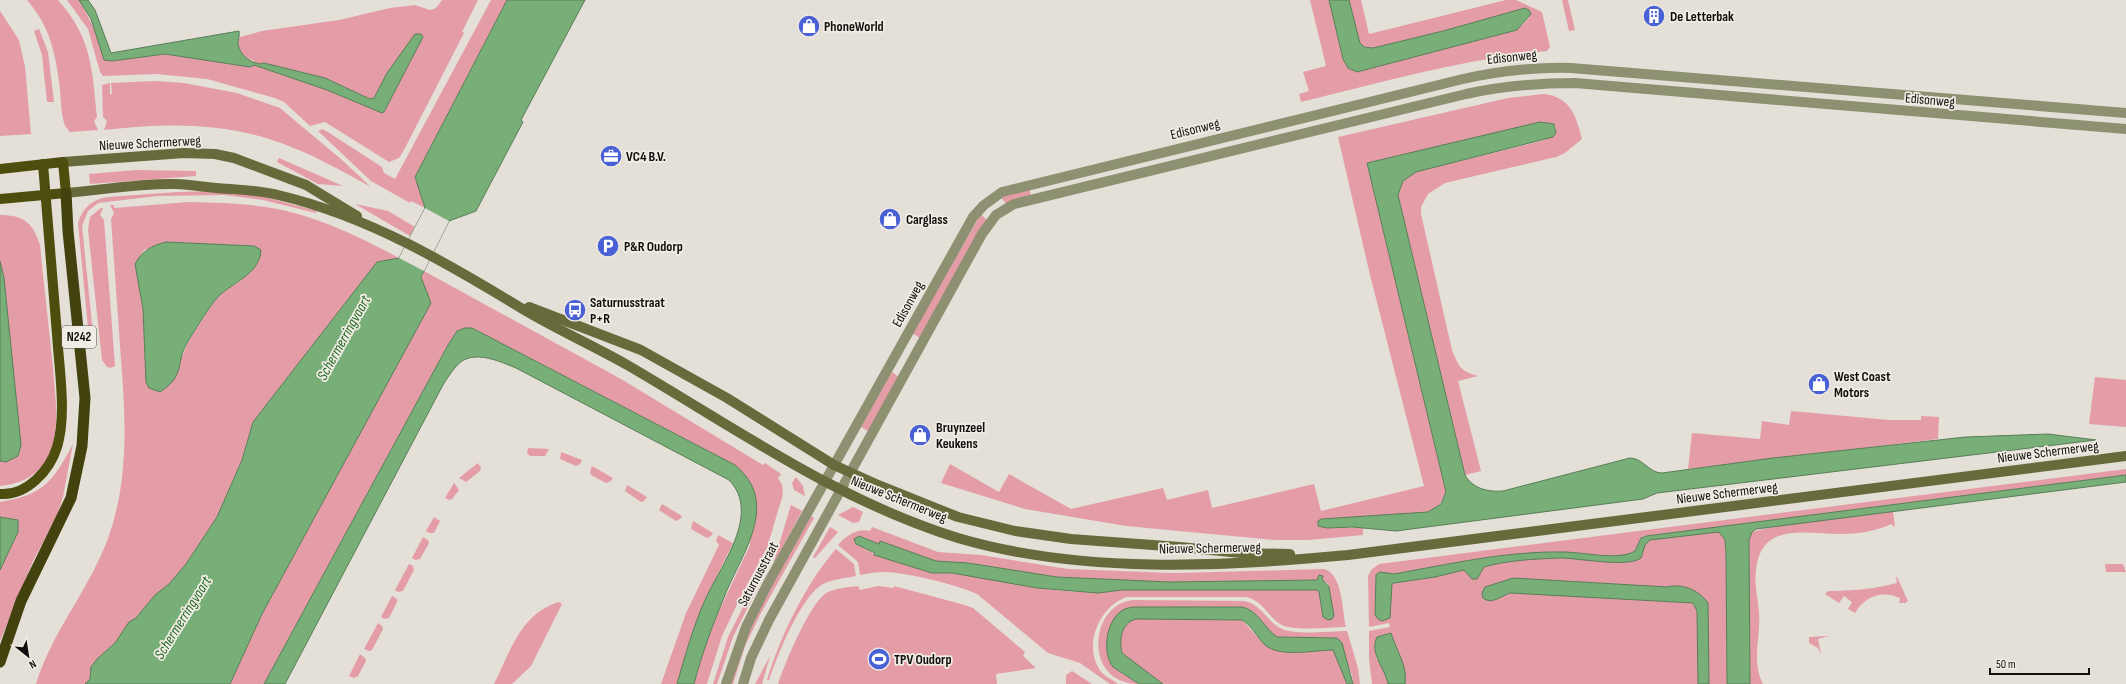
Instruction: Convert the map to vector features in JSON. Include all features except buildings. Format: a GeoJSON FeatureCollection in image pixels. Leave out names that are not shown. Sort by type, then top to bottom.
{"type":"FeatureCollection","features":[{"type":"Feature","properties":{"kind":"highway","name":"N242"},"geometry":{"type":"LineString","coordinates":[[0,662],[21,601],[71,498],[82,446],[85,398],[68,231],[66,194]]}},
{"type":"Feature","properties":{"kind":"main road","name":"Nieuwe Schermerweg"},"geometry":{"type":"LineString","coordinates":[[0,169],[63,162],[184,153],[215,154],[234,158],[306,185],[367,223],[445,264],[505,297],[546,322],[627,365],[786,461],[824,482],[870,504],[955,536],[1015,552],[1083,561],[1184,564],[1261,562],[1331,557],[2126,456]]}},
{"type":"Feature","properties":{"kind":"main road"},"geometry":{"type":"LineString","coordinates":[[63,162],[66,194]]}},
{"type":"Feature","properties":{"kind":"main road"},"geometry":{"type":"LineString","coordinates":[[43,164],[45,195]]}},
{"type":"Feature","properties":{"kind":"main road","name":"Nieuwe Schermerweg"},"geometry":{"type":"LineString","coordinates":[[0,199],[174,184],[276,194],[367,223]]}},
{"type":"Feature","properties":{"kind":"main road","name":"N242"},"geometry":{"type":"LineString","coordinates":[[0,494],[20,490],[34,482],[44,473],[57,446],[61,398],[45,195]]}},
{"type":"Feature","properties":{"kind":"main road","name":"Nieuwe Schermerweg"},"geometry":{"type":"LineString","coordinates":[[505,297],[641,350],[727,398],[834,465],[851,474],[958,517],[1015,531],[1100,542],[1180,546],[1241,553],[1298,554],[1331,557]]}},
{"type":"Feature","properties":{"kind":"street","name":"Edisonweg"},"geometry":{"type":"LineString","coordinates":[[824,482],[973,217],[984,205],[1002,192],[1204,141],[1497,71],[1532,67],[1571,68],[1734,80],[2126,113]]}},
{"type":"Feature","properties":{"kind":"street"},"geometry":{"type":"LineString","coordinates":[[1732,97],[1734,80]]}},
{"type":"Feature","properties":{"kind":"street","name":"Edisonweg"},"geometry":{"type":"LineString","coordinates":[[842,491],[982,234],[996,216],[1014,204],[1345,122],[1498,87],[1537,83],[1575,83],[2126,129]]}},
{"type":"Feature","properties":{"kind":"street","name":"Saturnusstraat"},"geometry":{"type":"LineString","coordinates":[[726,684],[733,660],[753,612],[824,482]]}},
{"type":"Feature","properties":{"kind":"street"},"geometry":{"type":"LineString","coordinates":[[743,684],[751,658],[769,620],[842,491]]}},
{"type":"Feature","properties":{"kind":"shaded area"},"geometry":{"type":"Polygon","coordinates":[[[27,0],[58,0],[78,28],[88,55],[94,84],[97,117],[94,121],[98,130],[70,132],[65,126],[56,64],[51,42],[41,20],[27,0]]]}},
{"type":"Feature","properties":{"kind":"shaded area"},"geometry":{"type":"Polygon","coordinates":[[[67,0],[79,0],[112,61],[165,54],[250,67],[254,65],[327,90],[372,109],[384,112],[423,37],[387,73],[374,98],[370,99],[325,78],[264,63],[255,63],[253,60],[249,59],[240,52],[238,45],[240,37],[262,31],[339,20],[390,8],[415,5],[430,10],[436,8],[442,0],[478,0],[462,32],[464,33],[404,150],[399,158],[389,162],[325,122],[310,126],[284,102],[275,98],[207,79],[156,74],[103,76],[100,72],[88,29],[67,0]]]}},
{"type":"Feature","properties":{"kind":"shaded area"},"geometry":{"type":"Polygon","coordinates":[[[491,0],[507,0],[415,177],[425,208],[411,201],[410,203],[371,181],[318,131],[323,129],[382,167],[384,173],[395,179],[491,0]]]}},
{"type":"Feature","properties":{"kind":"shaded area"},"geometry":{"type":"Polygon","coordinates":[[[1310,0],[1329,0],[1343,59],[1357,72],[1517,30],[1530,17],[1443,31],[1373,48],[1364,47],[1360,43],[1349,0],[1361,0],[1369,34],[1506,0],[1516,0],[1542,12],[1550,47],[1547,51],[1454,65],[1301,102],[1299,94],[1309,91],[1303,72],[1326,66],[1310,0]]]}},
{"type":"Feature","properties":{"kind":"shaded area"},"geometry":{"type":"Polygon","coordinates":[[[1562,0],[1568,0],[1575,30],[1569,31],[1562,0]]]}},
{"type":"Feature","properties":{"kind":"shaded area"},"geometry":{"type":"Polygon","coordinates":[[[0,11],[19,40],[25,67],[31,134],[0,136],[0,11]]]}},
{"type":"Feature","properties":{"kind":"shaded area"},"geometry":{"type":"Polygon","coordinates":[[[39,29],[48,52],[54,102],[47,102],[42,55],[34,31],[39,29]]]}},
{"type":"Feature","properties":{"kind":"shaded area"},"geometry":{"type":"Polygon","coordinates":[[[156,81],[184,83],[237,93],[280,108],[342,160],[371,187],[327,163],[293,147],[238,131],[194,126],[149,126],[104,130],[107,121],[103,117],[102,85],[110,83],[110,94],[112,94],[111,83],[156,81]]]}},
{"type":"Feature","properties":{"kind":"shaded area"},"geometry":{"type":"Polygon","coordinates":[[[1544,94],[1553,96],[1566,103],[1574,115],[1582,139],[1565,153],[1556,157],[1445,183],[1428,194],[1421,207],[1421,214],[1452,350],[1456,361],[1461,368],[1478,376],[1458,381],[1481,471],[1465,475],[1398,195],[1403,181],[1416,172],[1545,140],[1556,128],[1554,124],[1549,123],[1367,163],[1446,492],[1441,502],[1428,512],[1327,527],[1363,528],[1363,535],[1309,540],[1274,540],[1126,526],[1025,509],[941,483],[950,464],[999,492],[1009,474],[1071,509],[1163,488],[1167,500],[1208,490],[1212,508],[1314,484],[1321,511],[1424,486],[1370,275],[1338,137],[1508,98],[1544,94]]]}},
{"type":"Feature","properties":{"kind":"shaded area"},"geometry":{"type":"Polygon","coordinates":[[[279,158],[343,186],[318,184],[277,162],[279,158]]]}},
{"type":"Feature","properties":{"kind":"shaded area"},"geometry":{"type":"Polygon","coordinates":[[[136,170],[196,171],[196,176],[90,184],[89,174],[136,170]]]}},
{"type":"Feature","properties":{"kind":"shaded area"},"geometry":{"type":"Polygon","coordinates":[[[1029,188],[1031,195],[1006,204],[1001,197],[1029,188]]]}},
{"type":"Feature","properties":{"kind":"shaded area"},"geometry":{"type":"Polygon","coordinates":[[[217,191],[261,196],[317,211],[316,213],[263,200],[224,195],[157,196],[98,203],[88,211],[82,226],[92,324],[91,328],[88,328],[78,223],[85,209],[93,202],[108,197],[217,191]]]}},
{"type":"Feature","properties":{"kind":"shaded area"},"geometry":{"type":"Polygon","coordinates":[[[189,202],[266,207],[309,217],[340,229],[399,258],[377,262],[253,422],[242,460],[217,517],[186,564],[169,584],[155,595],[136,618],[129,622],[115,643],[97,659],[91,667],[90,679],[85,684],[36,684],[51,647],[90,577],[107,541],[115,517],[120,493],[123,469],[124,420],[111,219],[114,213],[110,205],[114,205],[114,208],[189,202]],[[166,242],[144,250],[135,264],[143,309],[146,382],[183,355],[187,344],[220,294],[242,280],[260,250],[254,246],[166,242]]]}},
{"type":"Feature","properties":{"kind":"shaded area"},"geometry":{"type":"Polygon","coordinates":[[[355,204],[388,211],[415,227],[410,236],[355,204]]]}},
{"type":"Feature","properties":{"kind":"shaded area"},"geometry":{"type":"Polygon","coordinates":[[[103,208],[100,215],[104,220],[115,366],[111,368],[107,367],[102,360],[88,230],[90,217],[103,208]]]}},
{"type":"Feature","properties":{"kind":"shaded area"},"geometry":{"type":"Polygon","coordinates":[[[981,214],[987,220],[920,338],[912,333],[981,214]]]}},
{"type":"Feature","properties":{"kind":"shaded area"},"geometry":{"type":"Polygon","coordinates":[[[0,215],[8,215],[26,222],[31,226],[40,245],[53,368],[56,420],[54,440],[51,450],[43,465],[24,480],[17,483],[0,486],[0,461],[6,462],[4,278],[0,261],[0,215]]]}},
{"type":"Feature","properties":{"kind":"shaded area"},"geometry":{"type":"Polygon","coordinates":[[[424,271],[621,379],[763,465],[765,463],[781,474],[778,478],[782,485],[783,494],[767,548],[741,596],[722,636],[707,684],[694,684],[704,649],[718,613],[750,545],[735,465],[472,328],[468,328],[455,335],[448,345],[264,684],[230,684],[262,614],[376,402],[424,271]]]}},
{"type":"Feature","properties":{"kind":"shaded area"},"geometry":{"type":"Polygon","coordinates":[[[892,372],[899,377],[868,431],[861,427],[892,372]]]}},
{"type":"Feature","properties":{"kind":"shaded area"},"geometry":{"type":"Polygon","coordinates":[[[2095,377],[2126,380],[2126,427],[2089,424],[2095,377]]]}},
{"type":"Feature","properties":{"kind":"shaded area"},"geometry":{"type":"Polygon","coordinates":[[[1791,411],[1889,420],[1921,420],[1921,416],[1939,417],[1938,439],[1688,469],[1692,433],[1760,439],[1762,421],[1789,425],[1791,411]]]}},
{"type":"Feature","properties":{"kind":"shaded area"},"geometry":{"type":"Polygon","coordinates":[[[73,444],[63,497],[57,516],[33,561],[0,641],[0,570],[18,532],[18,520],[0,517],[0,502],[27,495],[46,484],[53,477],[73,444]]]}},
{"type":"Feature","properties":{"kind":"shaded area"},"geometry":{"type":"Polygon","coordinates":[[[528,448],[549,449],[545,456],[530,456],[527,453],[528,448]]]}},
{"type":"Feature","properties":{"kind":"shaded area"},"geometry":{"type":"Polygon","coordinates":[[[561,452],[582,460],[580,464],[576,466],[560,459],[561,452]]]}},
{"type":"Feature","properties":{"kind":"shaded area"},"geometry":{"type":"Polygon","coordinates":[[[478,463],[481,468],[480,471],[466,482],[459,478],[478,463]]]}},
{"type":"Feature","properties":{"kind":"shaded area"},"geometry":{"type":"Polygon","coordinates":[[[592,466],[613,478],[611,481],[606,483],[591,475],[590,472],[592,466]]]}},
{"type":"Feature","properties":{"kind":"shaded area"},"geometry":{"type":"Polygon","coordinates":[[[2126,469],[2126,475],[1717,527],[1725,540],[1726,552],[1727,684],[1405,684],[1405,671],[1391,633],[1376,658],[1383,667],[1388,684],[1372,684],[1369,659],[1369,631],[1390,627],[1389,623],[1369,627],[1368,576],[1371,570],[1379,564],[2126,469]],[[1696,530],[1643,536],[1635,551],[1628,554],[1610,556],[1571,552],[1539,553],[1492,558],[1423,570],[1376,575],[1375,615],[1378,619],[1392,584],[1438,574],[1537,557],[1635,558],[1646,538],[1696,530]]]}},
{"type":"Feature","properties":{"kind":"shaded area"},"geometry":{"type":"Polygon","coordinates":[[[796,477],[803,486],[805,496],[794,490],[792,483],[796,477]]]}},
{"type":"Feature","properties":{"kind":"shaded area"},"geometry":{"type":"Polygon","coordinates":[[[454,483],[459,490],[452,499],[449,500],[445,498],[454,483]]]}},
{"type":"Feature","properties":{"kind":"shaded area"},"geometry":{"type":"Polygon","coordinates":[[[627,485],[647,497],[644,501],[641,502],[625,491],[627,485]]]}},
{"type":"Feature","properties":{"kind":"shaded area"},"geometry":{"type":"Polygon","coordinates":[[[662,504],[682,516],[680,519],[676,521],[659,510],[662,504]]]}},
{"type":"Feature","properties":{"kind":"shaded area"},"geometry":{"type":"Polygon","coordinates":[[[791,505],[802,511],[774,563],[774,561],[791,505]]]}},
{"type":"Feature","properties":{"kind":"shaded area"},"geometry":{"type":"Polygon","coordinates":[[[853,507],[863,512],[859,522],[853,523],[838,515],[853,507]]]}},
{"type":"Feature","properties":{"kind":"shaded area"},"geometry":{"type":"Polygon","coordinates":[[[1893,511],[1895,527],[1891,524],[1860,533],[1847,534],[1800,532],[1776,537],[1767,544],[1760,554],[1756,570],[1759,612],[1757,658],[1759,675],[1763,684],[1750,684],[1749,540],[1752,532],[1771,527],[1893,511]]]}},
{"type":"Feature","properties":{"kind":"shaded area"},"geometry":{"type":"Polygon","coordinates":[[[811,516],[814,518],[761,613],[745,646],[733,684],[729,684],[756,614],[811,516]]]}},
{"type":"Feature","properties":{"kind":"shaded area"},"geometry":{"type":"Polygon","coordinates":[[[434,517],[440,521],[434,533],[430,533],[426,531],[434,517]]]}},
{"type":"Feature","properties":{"kind":"shaded area"},"geometry":{"type":"Polygon","coordinates":[[[693,521],[713,533],[711,536],[707,538],[691,529],[693,521]]]}},
{"type":"Feature","properties":{"kind":"shaded area"},"geometry":{"type":"Polygon","coordinates":[[[830,527],[838,532],[815,558],[813,557],[830,527]]]}},
{"type":"Feature","properties":{"kind":"shaded area"},"geometry":{"type":"Polygon","coordinates":[[[872,527],[938,552],[981,555],[1068,569],[1173,573],[1324,569],[1330,572],[1338,585],[1341,594],[1346,627],[1293,628],[1286,626],[1280,624],[1261,605],[1247,597],[1127,597],[1118,601],[1102,616],[1094,637],[1093,648],[1099,669],[1105,676],[1118,684],[1110,684],[1080,663],[1048,653],[977,594],[968,590],[906,574],[885,572],[860,575],[858,562],[838,545],[856,532],[865,530],[870,531],[872,527]],[[863,537],[855,539],[856,544],[880,557],[943,573],[966,574],[1017,585],[1062,591],[1317,590],[1319,592],[1323,617],[1328,620],[1333,618],[1328,584],[1323,580],[1323,576],[1317,580],[1170,582],[1057,577],[968,563],[936,561],[880,541],[879,544],[863,537]]]}},
{"type":"Feature","properties":{"kind":"shaded area"},"geometry":{"type":"Polygon","coordinates":[[[718,535],[733,543],[705,600],[689,644],[677,684],[661,684],[686,613],[719,545],[716,541],[718,535]]]}},
{"type":"Feature","properties":{"kind":"shaded area"},"geometry":{"type":"Polygon","coordinates":[[[423,537],[428,540],[429,543],[420,559],[415,560],[412,558],[423,537]]]}},
{"type":"Feature","properties":{"kind":"shaded area"},"geometry":{"type":"Polygon","coordinates":[[[836,549],[854,564],[856,576],[823,584],[806,601],[798,613],[784,642],[769,680],[767,680],[772,663],[795,611],[814,578],[836,549]]]}},
{"type":"Feature","properties":{"kind":"shaded area"},"geometry":{"type":"Polygon","coordinates":[[[772,550],[763,577],[733,637],[717,684],[713,684],[728,637],[772,550]]]}},
{"type":"Feature","properties":{"kind":"shaded area"},"geometry":{"type":"Polygon","coordinates":[[[409,564],[413,566],[414,570],[403,591],[398,592],[395,590],[409,564]]]}},
{"type":"Feature","properties":{"kind":"shaded area"},"geometry":{"type":"Polygon","coordinates":[[[2105,564],[2123,564],[2126,572],[2106,572],[2105,564]]]}},
{"type":"Feature","properties":{"kind":"shaded area"},"geometry":{"type":"Polygon","coordinates":[[[1896,575],[1908,601],[1905,603],[1899,603],[1900,598],[1893,596],[1874,596],[1864,602],[1855,613],[1848,609],[1852,602],[1844,596],[1839,603],[1825,594],[1828,591],[1846,591],[1880,587],[1897,583],[1896,575]]]}},
{"type":"Feature","properties":{"kind":"shaded area"},"geometry":{"type":"Polygon","coordinates":[[[858,586],[860,590],[878,586],[894,588],[894,586],[973,608],[1025,652],[1023,656],[1036,668],[996,674],[997,684],[778,684],[786,662],[806,620],[821,598],[828,592],[858,586]]]}},
{"type":"Feature","properties":{"kind":"shaded area"},"geometry":{"type":"Polygon","coordinates":[[[392,596],[397,599],[397,602],[389,618],[385,619],[381,617],[392,596]]]}},
{"type":"Feature","properties":{"kind":"shaded area"},"geometry":{"type":"Polygon","coordinates":[[[1134,600],[1244,601],[1255,605],[1275,625],[1286,630],[1294,632],[1347,631],[1358,668],[1360,684],[1353,684],[1352,675],[1337,638],[1277,637],[1257,615],[1242,607],[1138,607],[1121,611],[1113,667],[1139,684],[1121,681],[1108,671],[1101,658],[1098,643],[1101,628],[1108,614],[1119,604],[1134,600]]]}},
{"type":"Feature","properties":{"kind":"shaded area"},"geometry":{"type":"Polygon","coordinates":[[[559,602],[562,604],[531,666],[512,684],[494,684],[518,635],[526,624],[546,607],[559,602]]]}},
{"type":"Feature","properties":{"kind":"shaded area"},"geometry":{"type":"Polygon","coordinates":[[[1136,619],[1242,620],[1265,645],[1284,651],[1333,650],[1347,684],[1163,684],[1124,657],[1120,646],[1121,635],[1127,625],[1136,619]]]}},
{"type":"Feature","properties":{"kind":"shaded area"},"geometry":{"type":"Polygon","coordinates":[[[378,623],[383,629],[372,650],[369,651],[364,649],[378,623]]]}},
{"type":"Feature","properties":{"kind":"shaded area"},"geometry":{"type":"Polygon","coordinates":[[[1829,636],[1818,639],[1821,654],[1818,648],[1809,643],[1809,637],[1829,636]]]}},
{"type":"Feature","properties":{"kind":"shaded area"},"geometry":{"type":"Polygon","coordinates":[[[360,654],[366,661],[358,676],[354,678],[349,676],[360,654]]]}},
{"type":"Feature","properties":{"kind":"shaded area"},"geometry":{"type":"Polygon","coordinates":[[[770,656],[762,684],[755,684],[770,656]]]}},
{"type":"Feature","properties":{"kind":"shaded area"},"geometry":{"type":"Polygon","coordinates":[[[1072,671],[1092,684],[1066,684],[1066,675],[1072,671]]]}},
{"type":"Feature","properties":{"kind":"water"},"geometry":{"type":"Polygon","coordinates":[[[79,0],[88,0],[95,10],[111,53],[239,31],[239,48],[243,55],[249,60],[260,64],[264,63],[325,78],[370,99],[374,98],[387,73],[415,34],[421,34],[423,37],[384,112],[382,113],[327,90],[254,65],[250,67],[165,54],[112,61],[104,60],[91,19],[79,0]]]}},
{"type":"Feature","properties":{"kind":"water","name":"Schermerringvaart"},"geometry":{"type":"Polygon","coordinates":[[[507,0],[585,0],[521,120],[523,122],[476,211],[449,221],[421,277],[431,303],[262,614],[230,684],[85,684],[90,679],[91,667],[97,659],[115,643],[129,622],[136,618],[155,595],[169,584],[186,564],[217,517],[242,460],[253,422],[377,262],[399,258],[425,208],[415,177],[507,0]]]}},
{"type":"Feature","properties":{"kind":"water"},"geometry":{"type":"Polygon","coordinates":[[[1329,0],[1349,0],[1360,43],[1364,47],[1373,48],[1443,31],[1525,8],[1529,10],[1531,14],[1517,30],[1357,72],[1348,68],[1343,59],[1329,0]]]}},
{"type":"Feature","properties":{"kind":"water"},"geometry":{"type":"Polygon","coordinates":[[[1540,122],[1554,124],[1556,133],[1553,137],[1416,172],[1403,181],[1398,195],[1465,475],[1472,484],[1481,489],[1503,491],[1630,458],[1639,460],[1653,471],[1662,473],[1773,458],[1966,437],[2048,434],[2096,440],[1657,493],[1643,499],[1396,531],[1352,527],[1327,528],[1318,526],[1318,521],[1321,519],[1428,512],[1441,504],[1446,492],[1367,163],[1540,122]]]}},
{"type":"Feature","properties":{"kind":"water"},"geometry":{"type":"Polygon","coordinates":[[[166,242],[254,246],[261,250],[260,258],[252,270],[220,295],[210,307],[183,350],[177,375],[168,386],[160,392],[149,388],[146,382],[143,309],[135,264],[141,255],[148,249],[166,242]]]}},
{"type":"Feature","properties":{"kind":"water"},"geometry":{"type":"Polygon","coordinates":[[[0,261],[4,278],[21,445],[18,456],[6,462],[0,461],[0,261]]]}},
{"type":"Feature","properties":{"kind":"water"},"geometry":{"type":"Polygon","coordinates":[[[465,328],[472,328],[735,465],[748,480],[755,495],[757,512],[754,528],[716,617],[694,684],[677,684],[701,610],[728,556],[740,524],[741,508],[738,494],[729,480],[516,368],[489,358],[475,357],[468,358],[459,363],[444,383],[285,684],[264,684],[448,345],[457,331],[465,328]]]}},
{"type":"Feature","properties":{"kind":"water"},"geometry":{"type":"Polygon","coordinates":[[[2126,475],[2126,482],[1756,529],[1752,532],[1749,540],[1750,684],[1727,684],[1726,552],[1725,540],[1719,532],[1650,540],[1645,545],[1641,558],[1635,561],[1602,562],[1568,558],[1522,560],[1484,567],[1477,579],[1472,579],[1464,570],[1435,577],[1394,583],[1392,584],[1390,618],[1382,621],[1375,615],[1376,575],[1380,572],[1394,574],[1478,559],[1542,552],[1571,552],[1610,556],[1628,554],[1635,551],[1641,538],[1646,536],[2126,475]]]}},
{"type":"Feature","properties":{"kind":"water"},"geometry":{"type":"Polygon","coordinates":[[[0,517],[18,520],[18,532],[0,570],[0,517]]]}},
{"type":"Feature","properties":{"kind":"water"},"geometry":{"type":"Polygon","coordinates":[[[859,536],[879,544],[880,541],[936,561],[968,563],[1057,577],[1170,582],[1317,580],[1319,575],[1323,576],[1322,579],[1329,587],[1334,616],[1332,619],[1328,620],[1323,617],[1319,592],[1317,590],[1122,590],[1098,593],[1037,588],[952,573],[932,573],[874,555],[875,553],[856,544],[854,539],[859,536]]]}},
{"type":"Feature","properties":{"kind":"water"},"geometry":{"type":"Polygon","coordinates":[[[1513,578],[1667,587],[1678,586],[1695,591],[1708,603],[1709,684],[1698,684],[1697,611],[1693,603],[1510,593],[1490,601],[1483,598],[1482,593],[1485,587],[1513,578]]]}},
{"type":"Feature","properties":{"kind":"water"},"geometry":{"type":"Polygon","coordinates":[[[1138,607],[1242,607],[1257,615],[1277,637],[1337,638],[1342,643],[1353,684],[1347,684],[1333,650],[1288,652],[1271,649],[1265,645],[1249,625],[1242,620],[1136,619],[1127,624],[1124,628],[1121,638],[1122,653],[1163,684],[1139,684],[1113,667],[1107,654],[1107,638],[1111,623],[1120,612],[1138,607]]]}},
{"type":"Feature","properties":{"kind":"water"},"geometry":{"type":"Polygon","coordinates":[[[1391,633],[1405,671],[1405,684],[1388,684],[1376,655],[1375,643],[1377,637],[1391,633]]]}},
{"type":"Feature","properties":{"kind":"pier"},"geometry":{"type":"Polygon","coordinates":[[[425,208],[449,221],[424,271],[399,258],[425,208]]]}},
{"type":"Feature","properties":{"kind":"place","name":"De Letterbak"},"geometry":{"type":"Point","coordinates":[1654,16]}},
{"type":"Feature","properties":{"kind":"place","name":"PhoneWorld"},"geometry":{"type":"Point","coordinates":[809,26]}},
{"type":"Feature","properties":{"kind":"place","name":"VC4 B.V."},"geometry":{"type":"Point","coordinates":[611,156]}},
{"type":"Feature","properties":{"kind":"place","name":"Carglass"},"geometry":{"type":"Point","coordinates":[890,219]}},
{"type":"Feature","properties":{"kind":"place","name":"P&R Oudorp"},"geometry":{"type":"Point","coordinates":[608,246]}},
{"type":"Feature","properties":{"kind":"place","name":"Saturnusstraat P+R"},"geometry":{"type":"Point","coordinates":[575,310]}},
{"type":"Feature","properties":{"kind":"place","name":"West Coast Motors"},"geometry":{"type":"Point","coordinates":[1819,384]}},
{"type":"Feature","properties":{"kind":"place","name":"Bruynzeel Keukens"},"geometry":{"type":"Point","coordinates":[920,435]}},
{"type":"Feature","properties":{"kind":"place","name":"TPV Oudorp"},"geometry":{"type":"Point","coordinates":[879,659]}}]}
